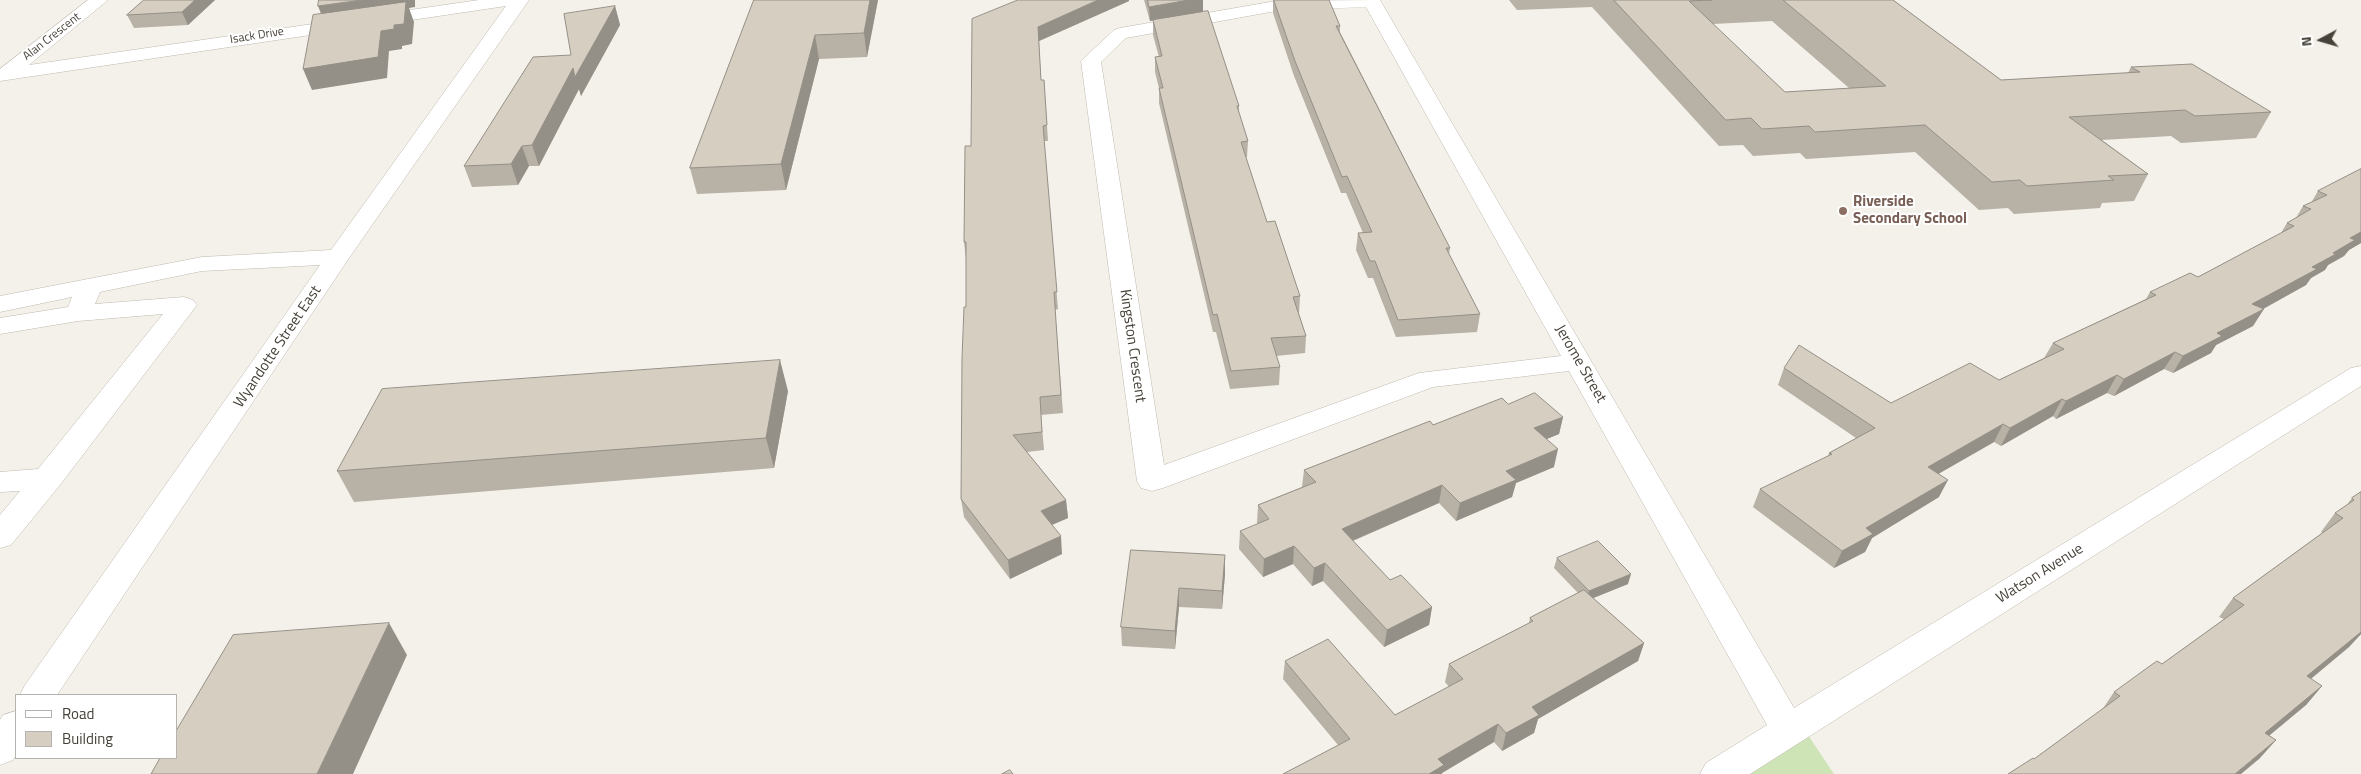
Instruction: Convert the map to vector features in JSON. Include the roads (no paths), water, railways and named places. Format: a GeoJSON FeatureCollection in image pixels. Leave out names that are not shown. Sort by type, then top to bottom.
{"type":"FeatureCollection","features":[{"type":"Feature","properties":{"kind":"street","name":"Alan Crescent"},"geometry":{"type":"LineString","coordinates":[[2,75],[99,0]]}},
{"type":"Feature","properties":{"kind":"street","name":"Isack Drive"},"geometry":{"type":"LineString","coordinates":[[2,75],[515,0]]}},
{"type":"Feature","properties":{"kind":"street","name":"Wyandotte Street East"},"geometry":{"type":"LineString","coordinates":[[39,694],[338,257],[520,0]]}},
{"type":"Feature","properties":{"kind":"street","name":"Jerome Street"},"geometry":{"type":"LineString","coordinates":[[1371,0],[1788,730]]}},
{"type":"Feature","properties":{"kind":"street","name":"Kingston Crescent"},"geometry":{"type":"LineString","coordinates":[[1371,0],[1276,6],[1120,34],[1091,61],[1152,481],[1429,379],[1579,362]]}},
{"type":"Feature","properties":{"kind":"street"},"geometry":{"type":"LineString","coordinates":[[0,304],[202,264],[338,257]]}},
{"type":"Feature","properties":{"kind":"street"},"geometry":{"type":"LineString","coordinates":[[78,313],[90,286]]}},
{"type":"Feature","properties":{"kind":"street"},"geometry":{"type":"LineString","coordinates":[[0,326],[78,313],[184,305],[49,478],[0,537]]}},
{"type":"Feature","properties":{"kind":"street","name":"Watson Avenue"},"geometry":{"type":"LineString","coordinates":[[1719,774],[2361,374]]}},
{"type":"Feature","properties":{"kind":"street"},"geometry":{"type":"LineString","coordinates":[[0,482],[49,478]]}},
{"type":"Feature","properties":{"kind":"street"},"geometry":{"type":"LineString","coordinates":[[0,749],[15,727]]}},
{"type":"Feature","properties":{"kind":"place","name":"Riverside Secondary School"},"geometry":{"type":"Point","coordinates":[1843,211]}}]}
